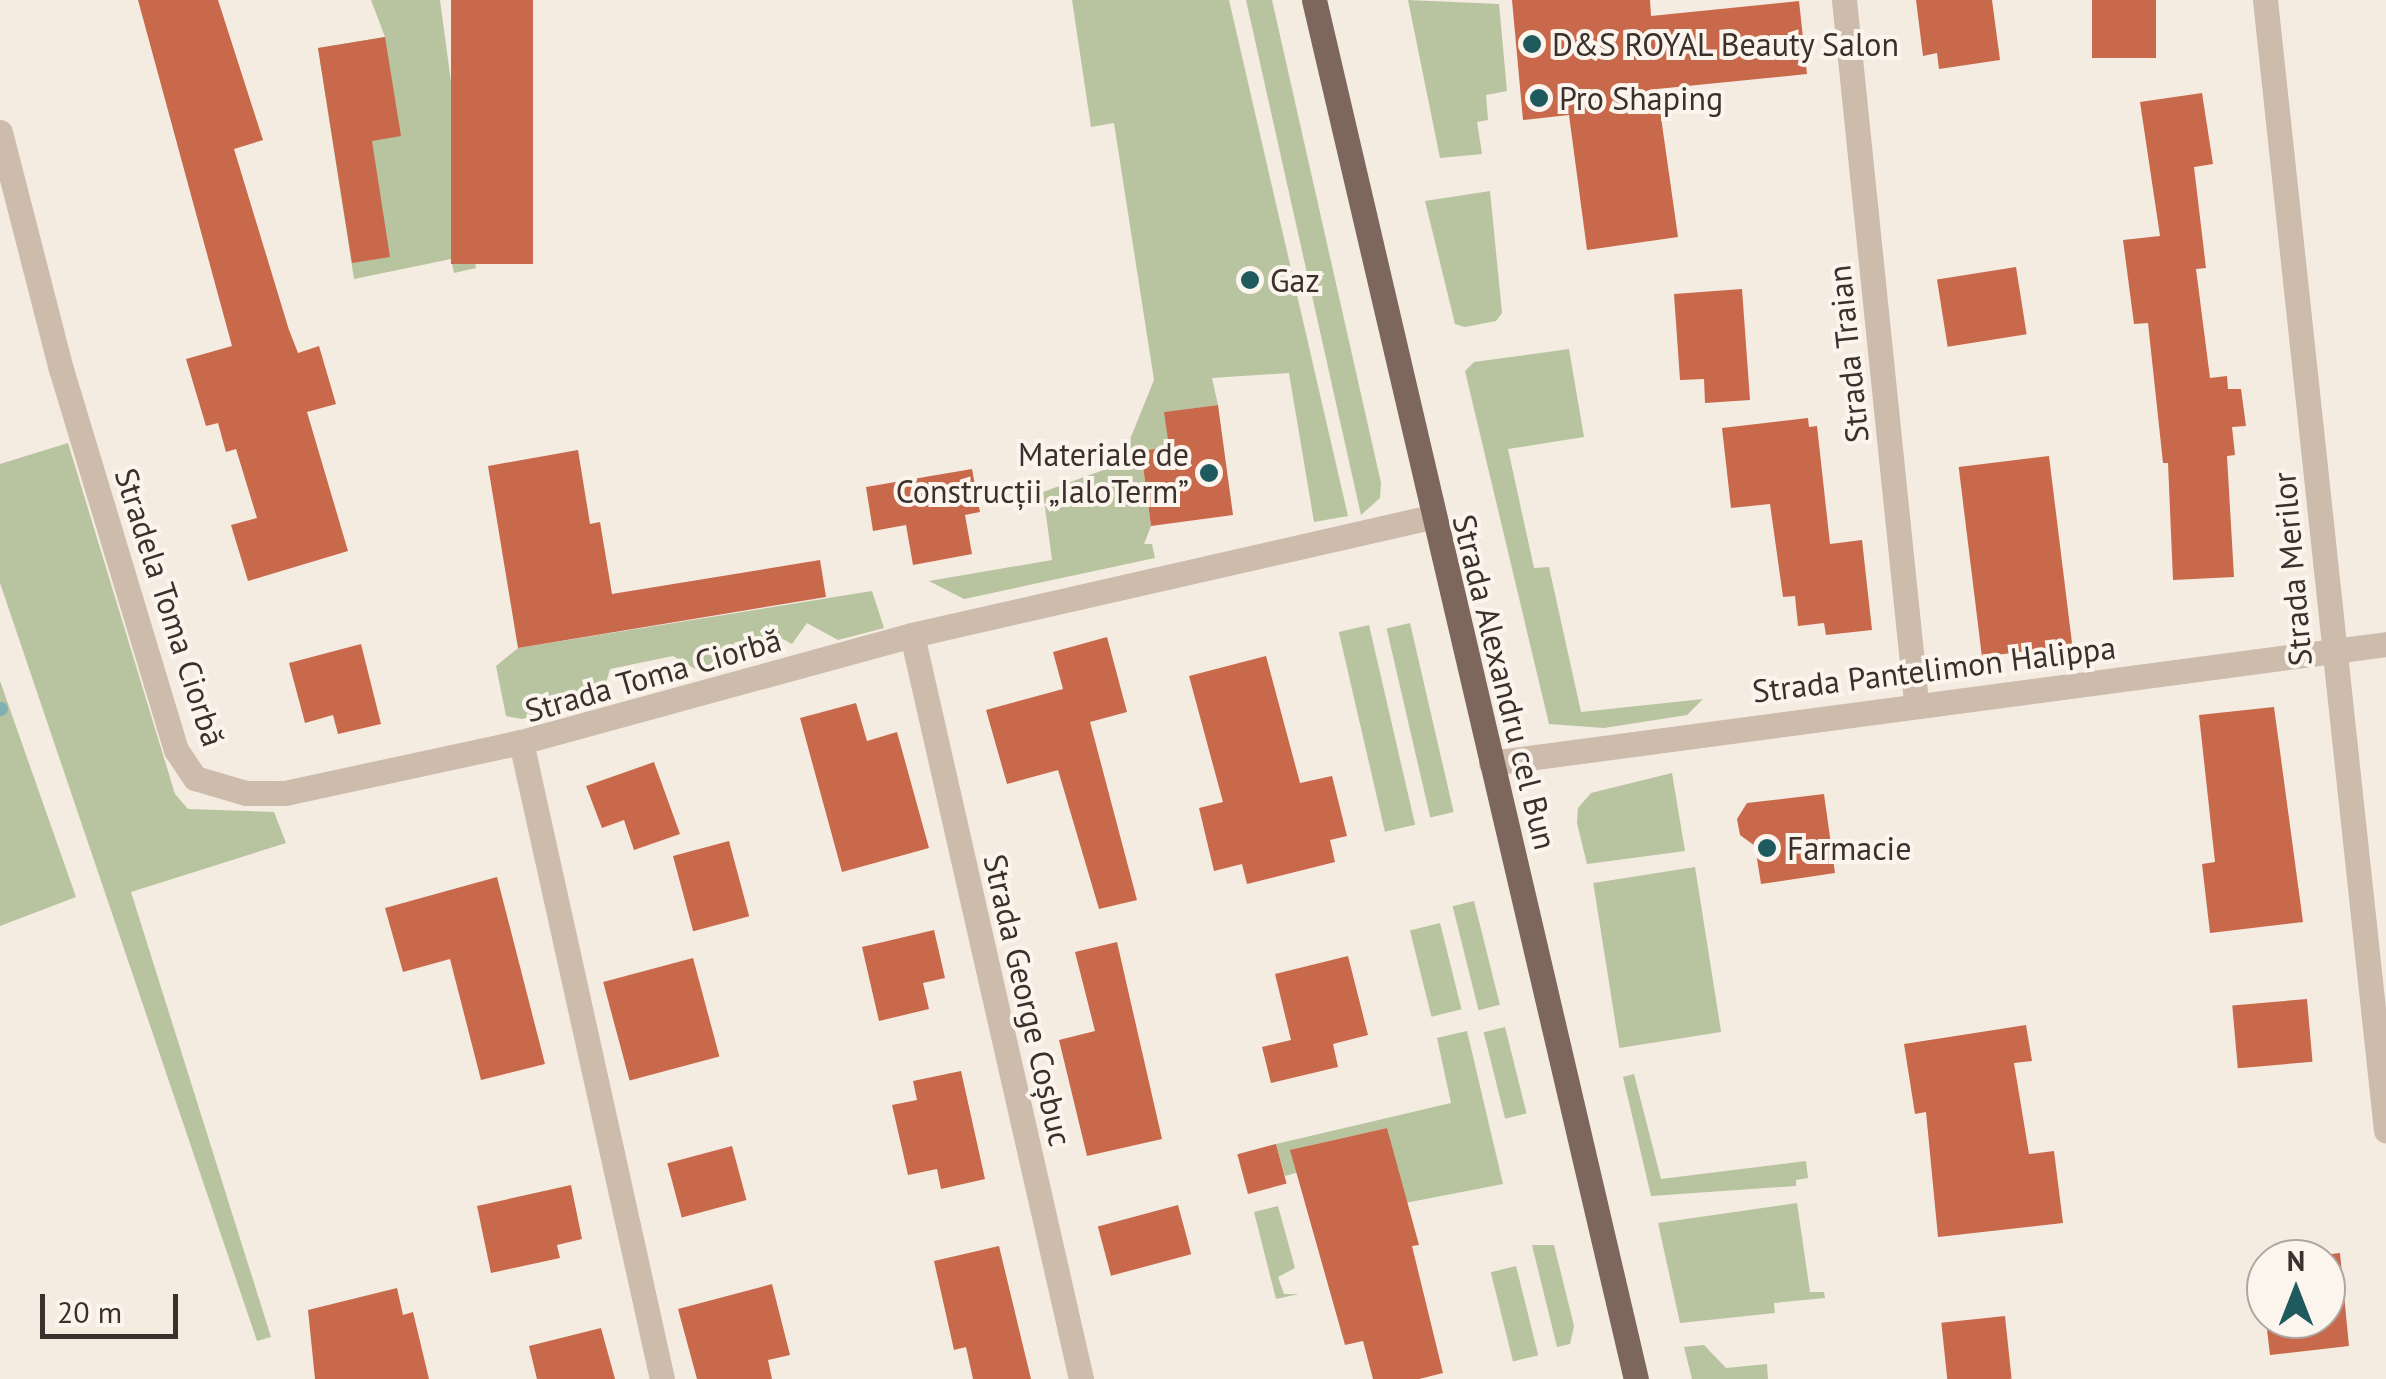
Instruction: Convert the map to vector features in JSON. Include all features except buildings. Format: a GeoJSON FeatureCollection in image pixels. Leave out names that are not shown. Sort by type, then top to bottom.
{"type":"FeatureCollection","features":[{"type":"Feature","properties":{"kind":"main road","name":"Strada Alexandru cel Bun"},"geometry":{"type":"LineString","coordinates":[[1314,0],[1636,1379]]}},
{"type":"Feature","properties":{"kind":"street","name":"Strada Traian"},"geometry":{"type":"LineString","coordinates":[[1844,0],[1916,702]]}},
{"type":"Feature","properties":{"kind":"street","name":"Strada Merilor"},"geometry":{"type":"LineString","coordinates":[[2264,0],[2331,652],[2386,1131]]}},
{"type":"Feature","properties":{"kind":"street","name":"Stradela Toma Ciorbă"},"geometry":{"type":"LineString","coordinates":[[0,132],[61,370],[176,750],[195,778],[246,792],[285,792],[521,742]]}},
{"type":"Feature","properties":{"kind":"street","name":"Strada Toma Ciorbă"},"geometry":{"type":"LineString","coordinates":[[662,1379],[521,742],[912,635],[1432,517]]}},
{"type":"Feature","properties":{"kind":"street","name":"Strada George Coșbuc"},"geometry":{"type":"LineString","coordinates":[[912,635],[1081,1379]]}},
{"type":"Feature","properties":{"kind":"street","name":"Strada Pantelimon Halippa"},"geometry":{"type":"LineString","coordinates":[[1491,763],[1916,702],[2386,644]]}},
{"type":"Feature","properties":{"kind":"green space"},"geometry":{"type":"Polygon","coordinates":[[[371,0],[440,0],[476,268],[454,273],[451,259],[354,279],[318,48],[385,37],[371,0]]]}},
{"type":"Feature","properties":{"kind":"green space"},"geometry":{"type":"Polygon","coordinates":[[[1072,0],[1229,0],[1348,516],[1314,522],[1289,373],[1212,378],[1218,405],[1165,412],[1169,447],[1141,452],[1151,526],[1144,544],[1152,544],[1155,558],[964,599],[929,581],[1052,560],[1043,492],[1120,464],[1154,380],[1114,123],[1091,127],[1072,0]]]}},
{"type":"Feature","properties":{"kind":"green space"},"geometry":{"type":"Polygon","coordinates":[[[1246,0],[1272,0],[1381,483],[1380,498],[1361,515],[1246,0]]]}},
{"type":"Feature","properties":{"kind":"green space"},"geometry":{"type":"Polygon","coordinates":[[[1408,0],[1499,4],[1507,91],[1486,95],[1488,120],[1477,122],[1482,154],[1440,158],[1408,0]]]}},
{"type":"Feature","properties":{"kind":"green space"},"geometry":{"type":"Polygon","coordinates":[[[1490,191],[1502,313],[1496,321],[1465,327],[1455,324],[1425,201],[1490,191]]]}},
{"type":"Feature","properties":{"kind":"green space"},"geometry":{"type":"Polygon","coordinates":[[[1569,349],[1584,437],[1508,449],[1534,568],[1549,567],[1581,712],[1703,699],[1687,715],[1604,728],[1549,724],[1465,371],[1474,362],[1569,349]]]}},
{"type":"Feature","properties":{"kind":"green space"},"geometry":{"type":"Polygon","coordinates":[[[68,443],[175,794],[188,809],[274,812],[286,843],[131,892],[271,1337],[257,1341],[0,583],[0,464],[68,443]]]}},
{"type":"Feature","properties":{"kind":"green space"},"geometry":{"type":"Polygon","coordinates":[[[872,591],[884,628],[838,640],[807,623],[792,644],[772,633],[754,657],[695,669],[673,656],[610,669],[602,697],[522,719],[506,716],[496,666],[518,648],[872,591]]]}},
{"type":"Feature","properties":{"kind":"green space"},"geometry":{"type":"Polygon","coordinates":[[[1410,623],[1454,812],[1430,817],[1387,628],[1410,623]]]}},
{"type":"Feature","properties":{"kind":"green space"},"geometry":{"type":"Polygon","coordinates":[[[1369,625],[1415,825],[1385,832],[1339,632],[1369,625]]]}},
{"type":"Feature","properties":{"kind":"green space"},"geometry":{"type":"Polygon","coordinates":[[[0,681],[76,897],[0,926],[0,681]]]}},
{"type":"Feature","properties":{"kind":"green space"},"geometry":{"type":"Polygon","coordinates":[[[1672,773],[1685,851],[1587,864],[1577,823],[1578,808],[1591,793],[1672,773]]]}},
{"type":"Feature","properties":{"kind":"green space"},"geometry":{"type":"Polygon","coordinates":[[[1695,867],[1721,1032],[1619,1048],[1593,883],[1695,867]]]}},
{"type":"Feature","properties":{"kind":"green space"},"geometry":{"type":"Polygon","coordinates":[[[1474,901],[1500,1005],[1479,1010],[1453,906],[1474,901]]]}},
{"type":"Feature","properties":{"kind":"green space"},"geometry":{"type":"Polygon","coordinates":[[[1440,923],[1462,1009],[1431,1017],[1410,930],[1440,923]]]}},
{"type":"Feature","properties":{"kind":"green space"},"geometry":{"type":"Polygon","coordinates":[[[1505,1027],[1527,1113],[1505,1119],[1484,1032],[1505,1027]]]}},
{"type":"Feature","properties":{"kind":"green space"},"geometry":{"type":"Polygon","coordinates":[[[1467,1031],[1503,1184],[1405,1203],[1387,1128],[1308,1146],[1313,1168],[1285,1176],[1276,1144],[1451,1103],[1437,1038],[1467,1031]]]}},
{"type":"Feature","properties":{"kind":"green space"},"geometry":{"type":"Polygon","coordinates":[[[1634,1074],[1661,1179],[1806,1161],[1808,1178],[1796,1180],[1796,1186],[1651,1196],[1623,1077],[1634,1074]]]}},
{"type":"Feature","properties":{"kind":"green space"},"geometry":{"type":"Polygon","coordinates":[[[1797,1203],[1810,1292],[1824,1292],[1825,1298],[1774,1303],[1775,1313],[1680,1323],[1658,1223],[1797,1203]]]}},
{"type":"Feature","properties":{"kind":"green space"},"geometry":{"type":"Polygon","coordinates":[[[1278,1206],[1295,1268],[1278,1277],[1284,1294],[1299,1294],[1276,1299],[1254,1212],[1278,1206]]]}},
{"type":"Feature","properties":{"kind":"green space"},"geometry":{"type":"Polygon","coordinates":[[[1532,1245],[1554,1245],[1574,1326],[1570,1344],[1557,1347],[1532,1245]]]}},
{"type":"Feature","properties":{"kind":"green space"},"geometry":{"type":"Polygon","coordinates":[[[1516,1266],[1538,1355],[1513,1362],[1491,1272],[1516,1266]]]}},
{"type":"Feature","properties":{"kind":"green space"},"geometry":{"type":"Polygon","coordinates":[[[1704,1345],[1726,1368],[1767,1364],[1768,1379],[1692,1379],[1684,1347],[1704,1345]]]}},
{"type":"Feature","properties":{"kind":"place","name":"D&S ROYAL Beauty Salon"},"geometry":{"type":"Point","coordinates":[1532,44]}},
{"type":"Feature","properties":{"kind":"place","name":"Pro Shaping"},"geometry":{"type":"Point","coordinates":[1539,98]}},
{"type":"Feature","properties":{"kind":"place","name":"Gaz"},"geometry":{"type":"Point","coordinates":[1250,280]}},
{"type":"Feature","properties":{"kind":"place","name":"Materiale de Construcții „IaloTerm”"},"geometry":{"type":"Point","coordinates":[1209,473]}},
{"type":"Feature","properties":{"kind":"place","name":"Farmacie"},"geometry":{"type":"Point","coordinates":[1767,848]}}]}
